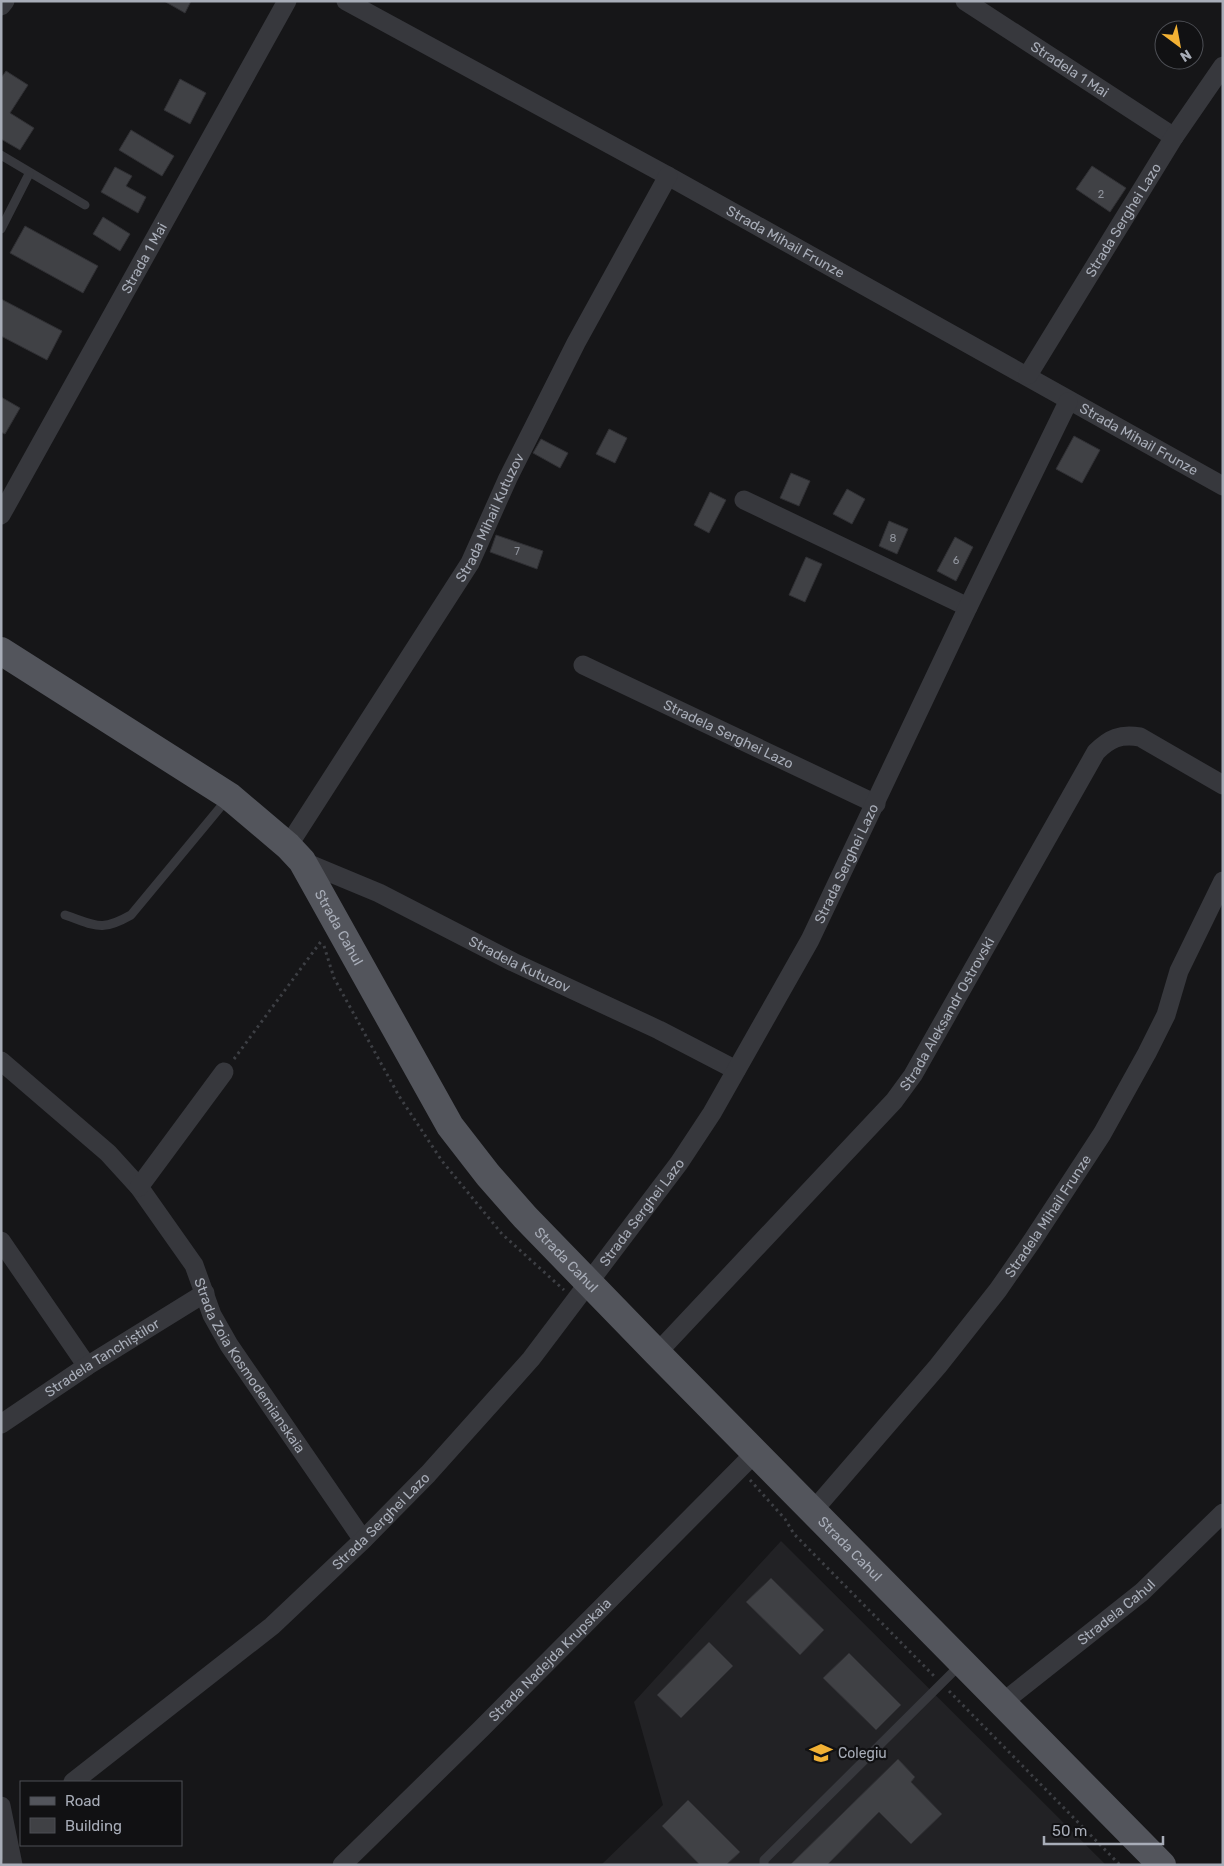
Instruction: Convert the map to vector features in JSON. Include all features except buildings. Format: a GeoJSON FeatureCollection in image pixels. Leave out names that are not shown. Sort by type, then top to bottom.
{"type":"FeatureCollection","features":[{"type":"Feature","properties":{"kind":"main road","name":"Strada Cahul"},"geometry":{"type":"LineString","coordinates":[[1,651],[230,796],[295,853],[450,1126],[525,1217],[756,1452],[812,1512],[1162,1865]]}},
{"type":"Feature","properties":{"kind":"street"},"geometry":{"type":"LineString","coordinates":[[1,6],[5,1]]}},
{"type":"Feature","properties":{"kind":"street","name":"Strada 1 Mai"},"geometry":{"type":"LineString","coordinates":[[1,515],[287,1]]}},
{"type":"Feature","properties":{"kind":"street","name":"Strada Mihail Frunze"},"geometry":{"type":"LineString","coordinates":[[346,1],[668,176],[1028,376],[1068,402],[1223,486]]}},
{"type":"Feature","properties":{"kind":"street","name":"Stradela 1 Mai"},"geometry":{"type":"LineString","coordinates":[[965,1],[1174,137]]}},
{"type":"Feature","properties":{"kind":"street","name":"Strada Serghei Lazo"},"geometry":{"type":"LineString","coordinates":[[1028,376],[1174,137],[1223,66]]}},
{"type":"Feature","properties":{"kind":"street","name":"Strada Mihail Kutuzov"},"geometry":{"type":"LineString","coordinates":[[295,853],[470,563],[508,478],[576,343],[668,176]]}},
{"type":"Feature","properties":{"kind":"street","name":"Strada Serghei Lazo"},"geometry":{"type":"LineString","coordinates":[[74,1781],[272,1626],[363,1540],[428,1474],[531,1359],[678,1163],[712,1113],[810,940],[968,607],[1068,402]]}},
{"type":"Feature","properties":{"kind":"street"},"geometry":{"type":"LineString","coordinates":[[744,500],[968,607]]}},
{"type":"Feature","properties":{"kind":"street","name":"Stradela Serghei Lazo"},"geometry":{"type":"LineString","coordinates":[[583,665],[876,804]]}},
{"type":"Feature","properties":{"kind":"street","name":"Strada Aleksandr Ostrovski"},"geometry":{"type":"LineString","coordinates":[[657,1353],[870,1128],[908,1082],[1096,752],[1106,742],[1116,737],[1127,735],[1140,737],[1223,786]]}},
{"type":"Feature","properties":{"kind":"street","name":"Stradela Kutuzov"},"geometry":{"type":"LineString","coordinates":[[295,853],[379,893],[513,962],[660,1030],[736,1070]]}},
{"type":"Feature","properties":{"kind":"street","name":"Stradela Mihail Frunze"},"geometry":{"type":"LineString","coordinates":[[812,1512],[938,1366],[998,1290],[1102,1134],[1166,1015],[1179,971],[1223,881]]}},
{"type":"Feature","properties":{"kind":"street","name":"Strada Zoia Kosmodemianskaia"},"geometry":{"type":"LineString","coordinates":[[1,1061],[108,1153],[139,1186],[194,1265],[212,1315],[229,1345],[363,1540]]}},
{"type":"Feature","properties":{"kind":"street"},"geometry":{"type":"LineString","coordinates":[[139,1186],[224,1072]]}},
{"type":"Feature","properties":{"kind":"street"},"geometry":{"type":"LineString","coordinates":[[1,1241],[87,1366]]}},
{"type":"Feature","properties":{"kind":"street","name":"Stradela Tanchiștilor"},"geometry":{"type":"LineString","coordinates":[[1,1424],[87,1366],[205,1293]]}},
{"type":"Feature","properties":{"kind":"street","name":"Strada Nadejda Krupskaia"},"geometry":{"type":"LineString","coordinates":[[342,1865],[480,1730],[756,1452]]}},
{"type":"Feature","properties":{"kind":"street","name":"Stradela Cahul"},"geometry":{"type":"LineString","coordinates":[[1002,1703],[1142,1592],[1223,1513]]}},
{"type":"Feature","properties":{"kind":"street"},"geometry":{"type":"LineString","coordinates":[[1,1806],[15,1829],[13,1865]]}},
{"type":"Feature","properties":{"kind":"lane"},"geometry":{"type":"LineString","coordinates":[[1,155],[29,174],[84,206]]}},
{"type":"Feature","properties":{"kind":"lane"},"geometry":{"type":"LineString","coordinates":[[1,229],[29,174]]}},
{"type":"Feature","properties":{"kind":"lane"},"geometry":{"type":"LineString","coordinates":[[65,915],[96,925],[111,926],[132,915],[230,796]]}},
{"type":"Feature","properties":{"kind":"lane"},"geometry":{"type":"LineString","coordinates":[[764,1865],[764,1860],[962,1663]]}},
{"type":"Feature","properties":{"kind":"path"},"geometry":{"type":"LineString","coordinates":[[224,1072],[322,940]]}},
{"type":"Feature","properties":{"kind":"shaded area","name":"Colegiu"},"geometry":{"type":"Polygon","coordinates":[[[781,1541],[1106,1865],[601,1865],[663,1805],[634,1702],[781,1541]]]}},
{"type":"Feature","properties":{"kind":"place","name":"Colegiu"},"geometry":{"type":"Point","coordinates":[821,1753]}}]}
